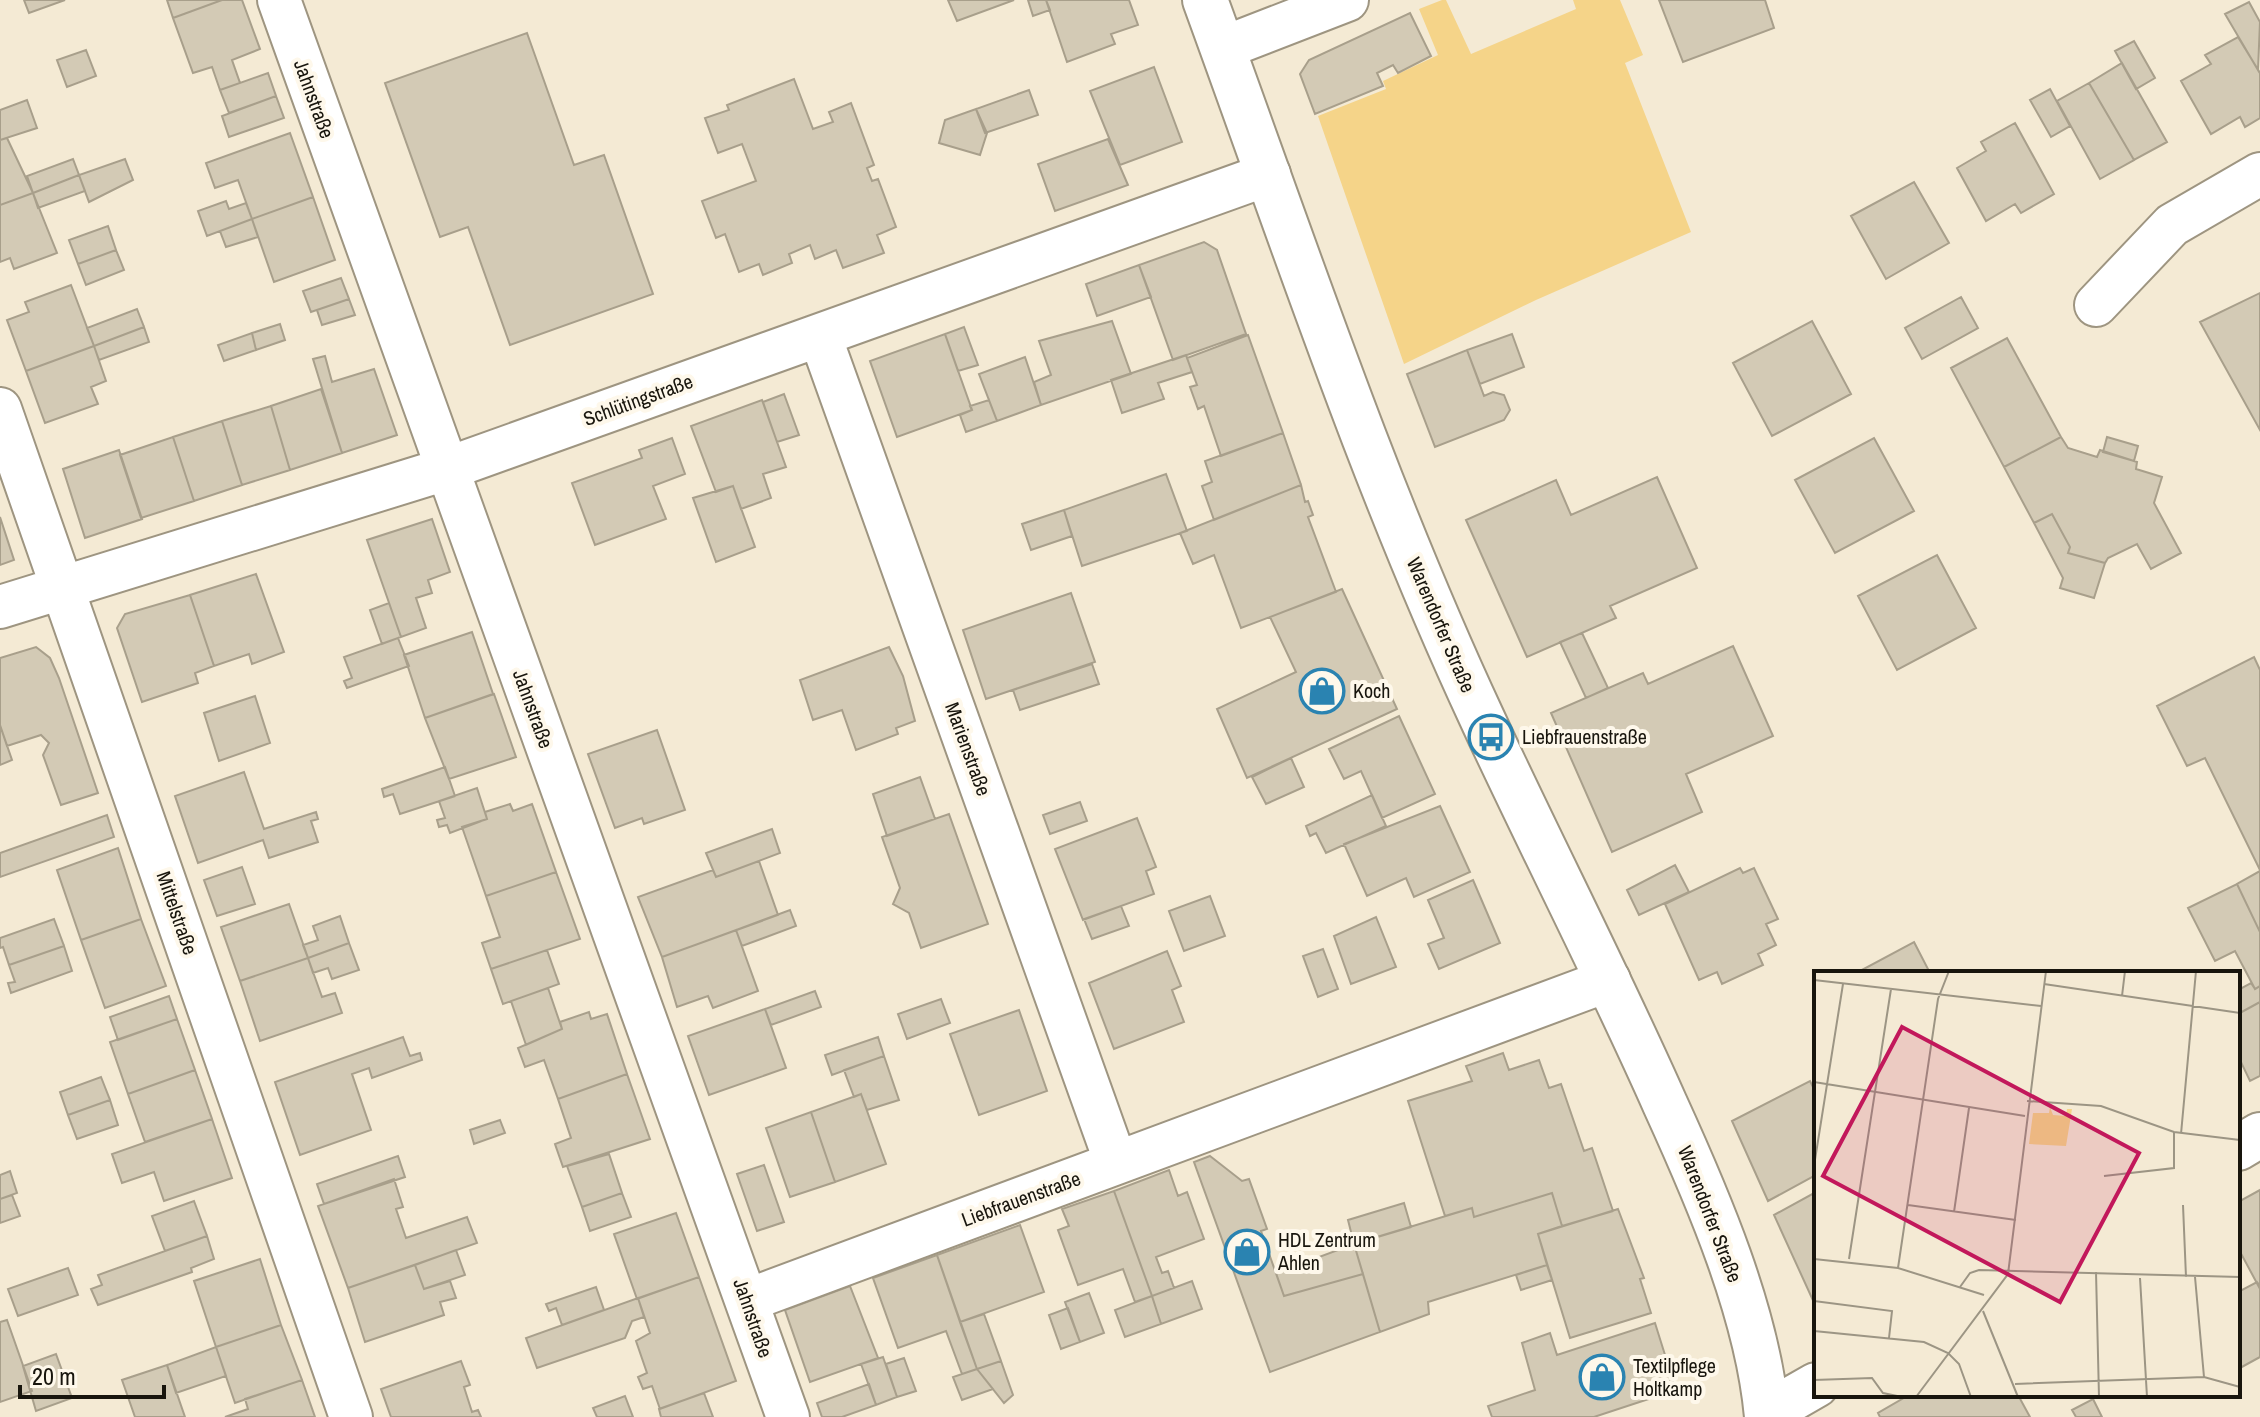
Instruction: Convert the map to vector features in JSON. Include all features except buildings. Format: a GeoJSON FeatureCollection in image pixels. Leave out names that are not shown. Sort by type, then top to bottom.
{"type":"FeatureCollection","features":[{"type":"Feature","properties":{"kind":"street","name":"Jahnstraße"},"geometry":{"type":"LineString","coordinates":[[279,0],[788,1417]]}},
{"type":"Feature","properties":{"kind":"street","name":"Warendorfer Straße"},"geometry":{"type":"LineString","coordinates":[[1205,0],[1345,391],[1437,616],[1542,845],[1609,980],[1695,1171],[1742,1299],[1763,1416]]}},
{"type":"Feature","properties":{"kind":"street"},"geometry":{"type":"LineString","coordinates":[[1223,48],[1347,0]]}},
{"type":"Feature","properties":{"kind":"street","name":"Schlütingstraße"},"geometry":{"type":"LineString","coordinates":[[0,607],[446,469],[1269,174]]}},
{"type":"Feature","properties":{"kind":"street"},"geometry":{"type":"LineString","coordinates":[[2096,305],[2172,225],[2260,174]]}},
{"type":"Feature","properties":{"kind":"street","name":"Marienstraße"},"geometry":{"type":"LineString","coordinates":[[820,336],[1116,1163]]}},
{"type":"Feature","properties":{"kind":"street","name":"Mittelstraße"},"geometry":{"type":"LineString","coordinates":[[0,409],[351,1417]]}},
{"type":"Feature","properties":{"kind":"street","name":"Liebfrauenstraße"},"geometry":{"type":"LineString","coordinates":[[748,1300],[1609,980]]}},
{"type":"Feature","properties":{"kind":"street"},"geometry":{"type":"LineString","coordinates":[[2240,1147],[2260,1135]]}},
{"type":"Feature","properties":{"kind":"street"},"geometry":{"type":"LineString","coordinates":[[1763,1416],[1814,1386]]}},
{"type":"Feature","properties":{"kind":"shaded area"},"geometry":{"type":"Polygon","coordinates":[[[1446,0],[1471,54],[1576,9],[1573,0],[1620,0],[1643,55],[1625,63],[1691,232],[1536,300],[1404,364],[1318,116],[1386,89],[1383,81],[1438,55],[1419,9],[1446,0]]]}},
{"type":"Feature","properties":{"kind":"place","name":"Koch"},"geometry":{"type":"Point","coordinates":[1322,691]}},
{"type":"Feature","properties":{"kind":"place","name":"Liebfrauenstraße"},"geometry":{"type":"Point","coordinates":[1491,737]}},
{"type":"Feature","properties":{"kind":"place","name":"HDL Zentrum Ahlen"},"geometry":{"type":"Point","coordinates":[1247,1252]}},
{"type":"Feature","properties":{"kind":"place","name":"Textilpflege Holtkamp"},"geometry":{"type":"Point","coordinates":[1602,1377]}}]}
